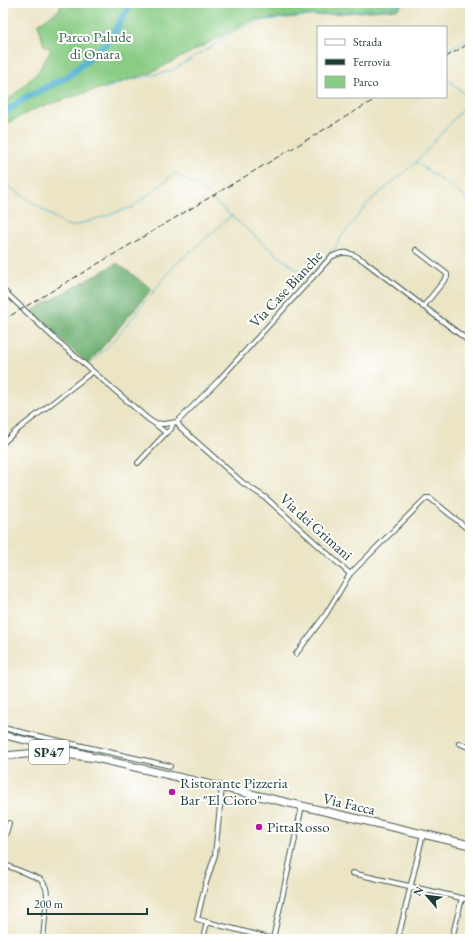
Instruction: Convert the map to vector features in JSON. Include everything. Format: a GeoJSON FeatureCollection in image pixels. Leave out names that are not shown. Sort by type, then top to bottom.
{"type":"FeatureCollection","features":[{"type":"Feature","properties":{"kind":"main road","name":"Via Facca"},"geometry":{"type":"LineString","coordinates":[[3,756],[49,752],[96,758],[470,845]]}},
{"type":"Feature","properties":{"kind":"street"},"geometry":{"type":"LineString","coordinates":[[416,250],[446,274],[447,277],[423,307]]}},
{"type":"Feature","properties":{"kind":"street","name":"Via Case Bianche"},"geometry":{"type":"LineString","coordinates":[[138,463],[175,423],[218,381],[331,257],[342,252],[351,252],[470,342]]}},
{"type":"Feature","properties":{"kind":"street"},"geometry":{"type":"LineString","coordinates":[[3,290],[129,405],[166,433]]}},
{"type":"Feature","properties":{"kind":"street"},"geometry":{"type":"LineString","coordinates":[[3,443],[22,426],[92,372]]}},
{"type":"Feature","properties":{"kind":"street"},"geometry":{"type":"LineString","coordinates":[[154,423],[175,423]]}},
{"type":"Feature","properties":{"kind":"street","name":"Via dei Grimani"},"geometry":{"type":"LineString","coordinates":[[175,423],[243,483],[266,498],[350,574],[426,498],[430,498],[470,531]]}},
{"type":"Feature","properties":{"kind":"street"},"geometry":{"type":"LineString","coordinates":[[296,654],[326,614],[350,574]]}},
{"type":"Feature","properties":{"kind":"street"},"geometry":{"type":"LineString","coordinates":[[3,728],[170,766]]}},
{"type":"Feature","properties":{"kind":"street"},"geometry":{"type":"LineString","coordinates":[[3,735],[86,754],[96,758]]}},
{"type":"Feature","properties":{"kind":"street"},"geometry":{"type":"LineString","coordinates":[[460,743],[470,748]]}},
{"type":"Feature","properties":{"kind":"street"},"geometry":{"type":"LineString","coordinates":[[222,787],[215,855],[205,886],[197,919],[273,939],[302,806]]}},
{"type":"Feature","properties":{"kind":"street"},"geometry":{"type":"LineString","coordinates":[[3,843],[9,823]]}},
{"type":"Feature","properties":{"kind":"street"},"geometry":{"type":"LineString","coordinates":[[398,939],[423,834]]}},
{"type":"Feature","properties":{"kind":"street"},"geometry":{"type":"LineString","coordinates":[[3,864],[40,879],[44,883],[47,890],[47,897],[43,939]]}},
{"type":"Feature","properties":{"kind":"street"},"geometry":{"type":"LineString","coordinates":[[352,873],[470,900]]}},
{"type":"Feature","properties":{"kind":"street"},"geometry":{"type":"LineString","coordinates":[[453,934],[462,898]]}},
{"type":"Feature","properties":{"kind":"street"},"geometry":{"type":"LineString","coordinates":[[203,939],[207,922]]}},
{"type":"Feature","properties":{"kind":"green space","name":"Parco Palude di Onara"},"geometry":{"type":"Polygon","coordinates":[[[62,3],[404,3],[398,9],[253,20],[150,73],[37,108],[11,121],[3,128],[3,105],[38,72],[51,50],[44,45],[38,24],[59,10],[62,3]]]}},
{"type":"Feature","properties":{"kind":"green space"},"geometry":{"type":"Polygon","coordinates":[[[117,263],[152,289],[88,364],[30,312],[117,263]]]}},
{"type":"Feature","properties":{"kind":"waterway"},"geometry":{"type":"LineString","coordinates":[[3,114],[23,99],[69,76],[108,42],[131,3]]}},
{"type":"Feature","properties":{"kind":"waterway"},"geometry":{"type":"LineString","coordinates":[[104,89],[125,81],[171,71],[242,28],[259,21],[400,6],[403,3]]}},
{"type":"Feature","properties":{"kind":"waterway"},"geometry":{"type":"LineString","coordinates":[[447,50],[470,37]]}},
{"type":"Feature","properties":{"kind":"waterway"},"geometry":{"type":"LineString","coordinates":[[447,79],[470,99]]}},
{"type":"Feature","properties":{"kind":"waterway"},"geometry":{"type":"LineString","coordinates":[[417,161],[470,101]]}},
{"type":"Feature","properties":{"kind":"waterway"},"geometry":{"type":"LineString","coordinates":[[213,200],[277,255],[307,277],[335,248],[341,237],[369,202],[416,162],[470,201]]}},
{"type":"Feature","properties":{"kind":"waterway"},"geometry":{"type":"LineString","coordinates":[[5,184],[66,225],[74,226],[133,207],[175,173],[209,194]]}},
{"type":"Feature","properties":{"kind":"waterway"},"geometry":{"type":"LineString","coordinates":[[91,363],[116,338],[174,266],[231,216]]}},
{"type":"Feature","properties":{"kind":"railway"},"geometry":{"type":"LineString","coordinates":[[447,56],[470,43]]}},
{"type":"Feature","properties":{"kind":"railway"},"geometry":{"type":"LineString","coordinates":[[3,320],[377,98]]}},
{"type":"Feature","properties":{"kind":"place","name":"Ristorante Pizzeria Bar \"El Cioro\""},"geometry":{"type":"Point","coordinates":[172,792]}},
{"type":"Feature","properties":{"kind":"place","name":"PittaRosso"},"geometry":{"type":"Point","coordinates":[259,827]}}]}
